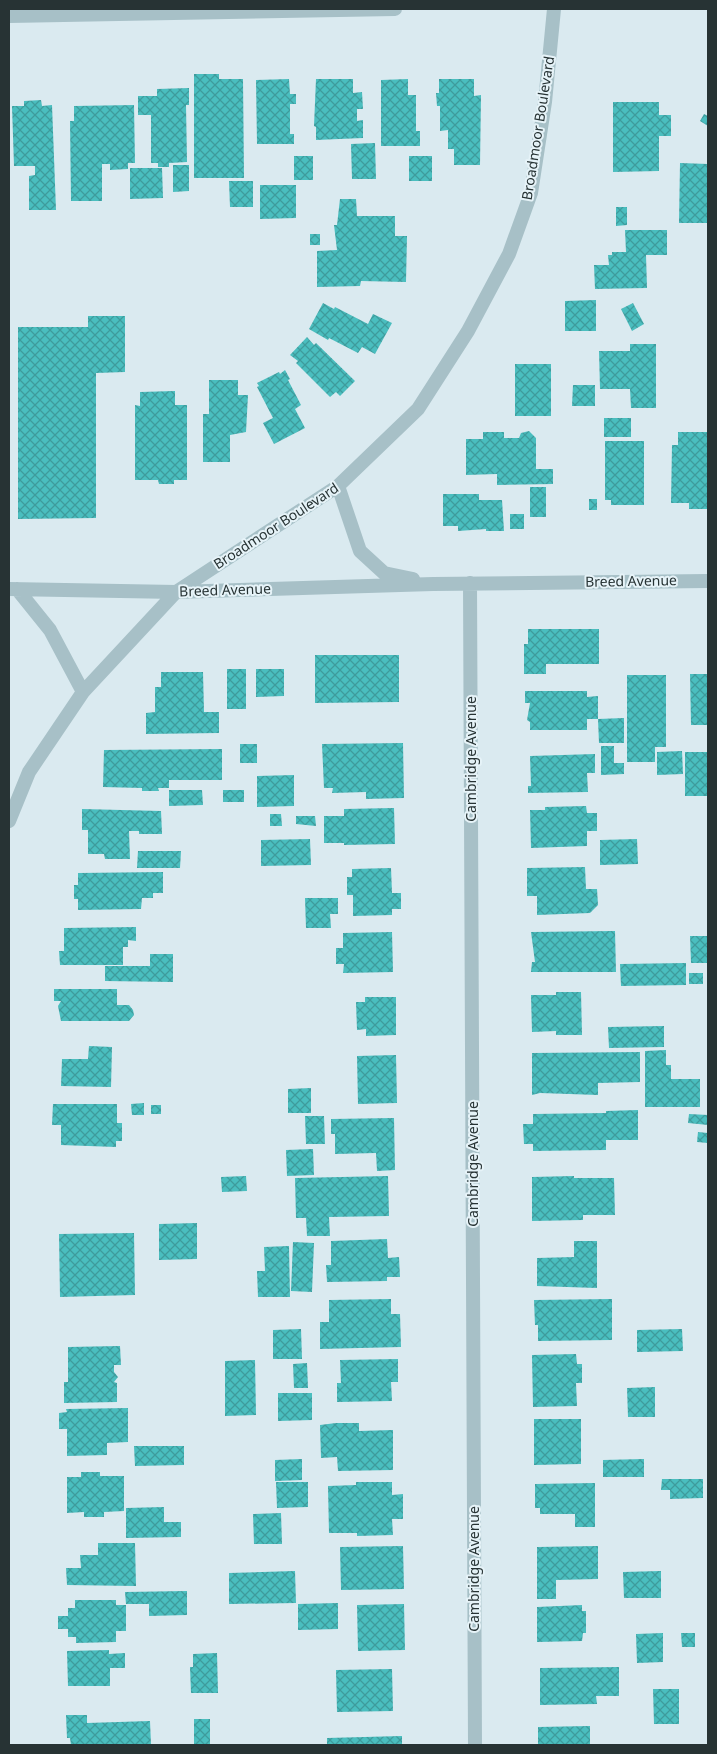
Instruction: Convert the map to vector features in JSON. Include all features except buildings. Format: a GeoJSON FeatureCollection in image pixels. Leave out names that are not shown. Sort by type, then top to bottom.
{"type":"FeatureCollection","features":[{"type":"Feature","properties":{"kind":"street"},"geometry":{"type":"LineString","coordinates":[[9,16],[395,9]]}},
{"type":"Feature","properties":{"kind":"street","name":"Broadmoor Boulevard"},"geometry":{"type":"LineString","coordinates":[[9,821],[29,772],[83,692],[176,592],[338,486],[418,409],[468,332],[509,254],[531,193],[545,102],[554,9]]}},
{"type":"Feature","properties":{"kind":"street","name":"Breed Avenue"},"geometry":{"type":"LineString","coordinates":[[338,486],[360,551],[384,573],[433,584]]}},
{"type":"Feature","properties":{"kind":"street","name":"Breed Avenue"},"geometry":{"type":"LineString","coordinates":[[13,589],[176,592],[470,583],[708,581]]}},
{"type":"Feature","properties":{"kind":"street","name":"Cambridge Avenue"},"geometry":{"type":"LineString","coordinates":[[470,583],[475,1745]]}},
{"type":"Feature","properties":{"kind":"street","name":"Breed Avenue"},"geometry":{"type":"LineString","coordinates":[[13,589],[50,630],[83,692]]}}]}
